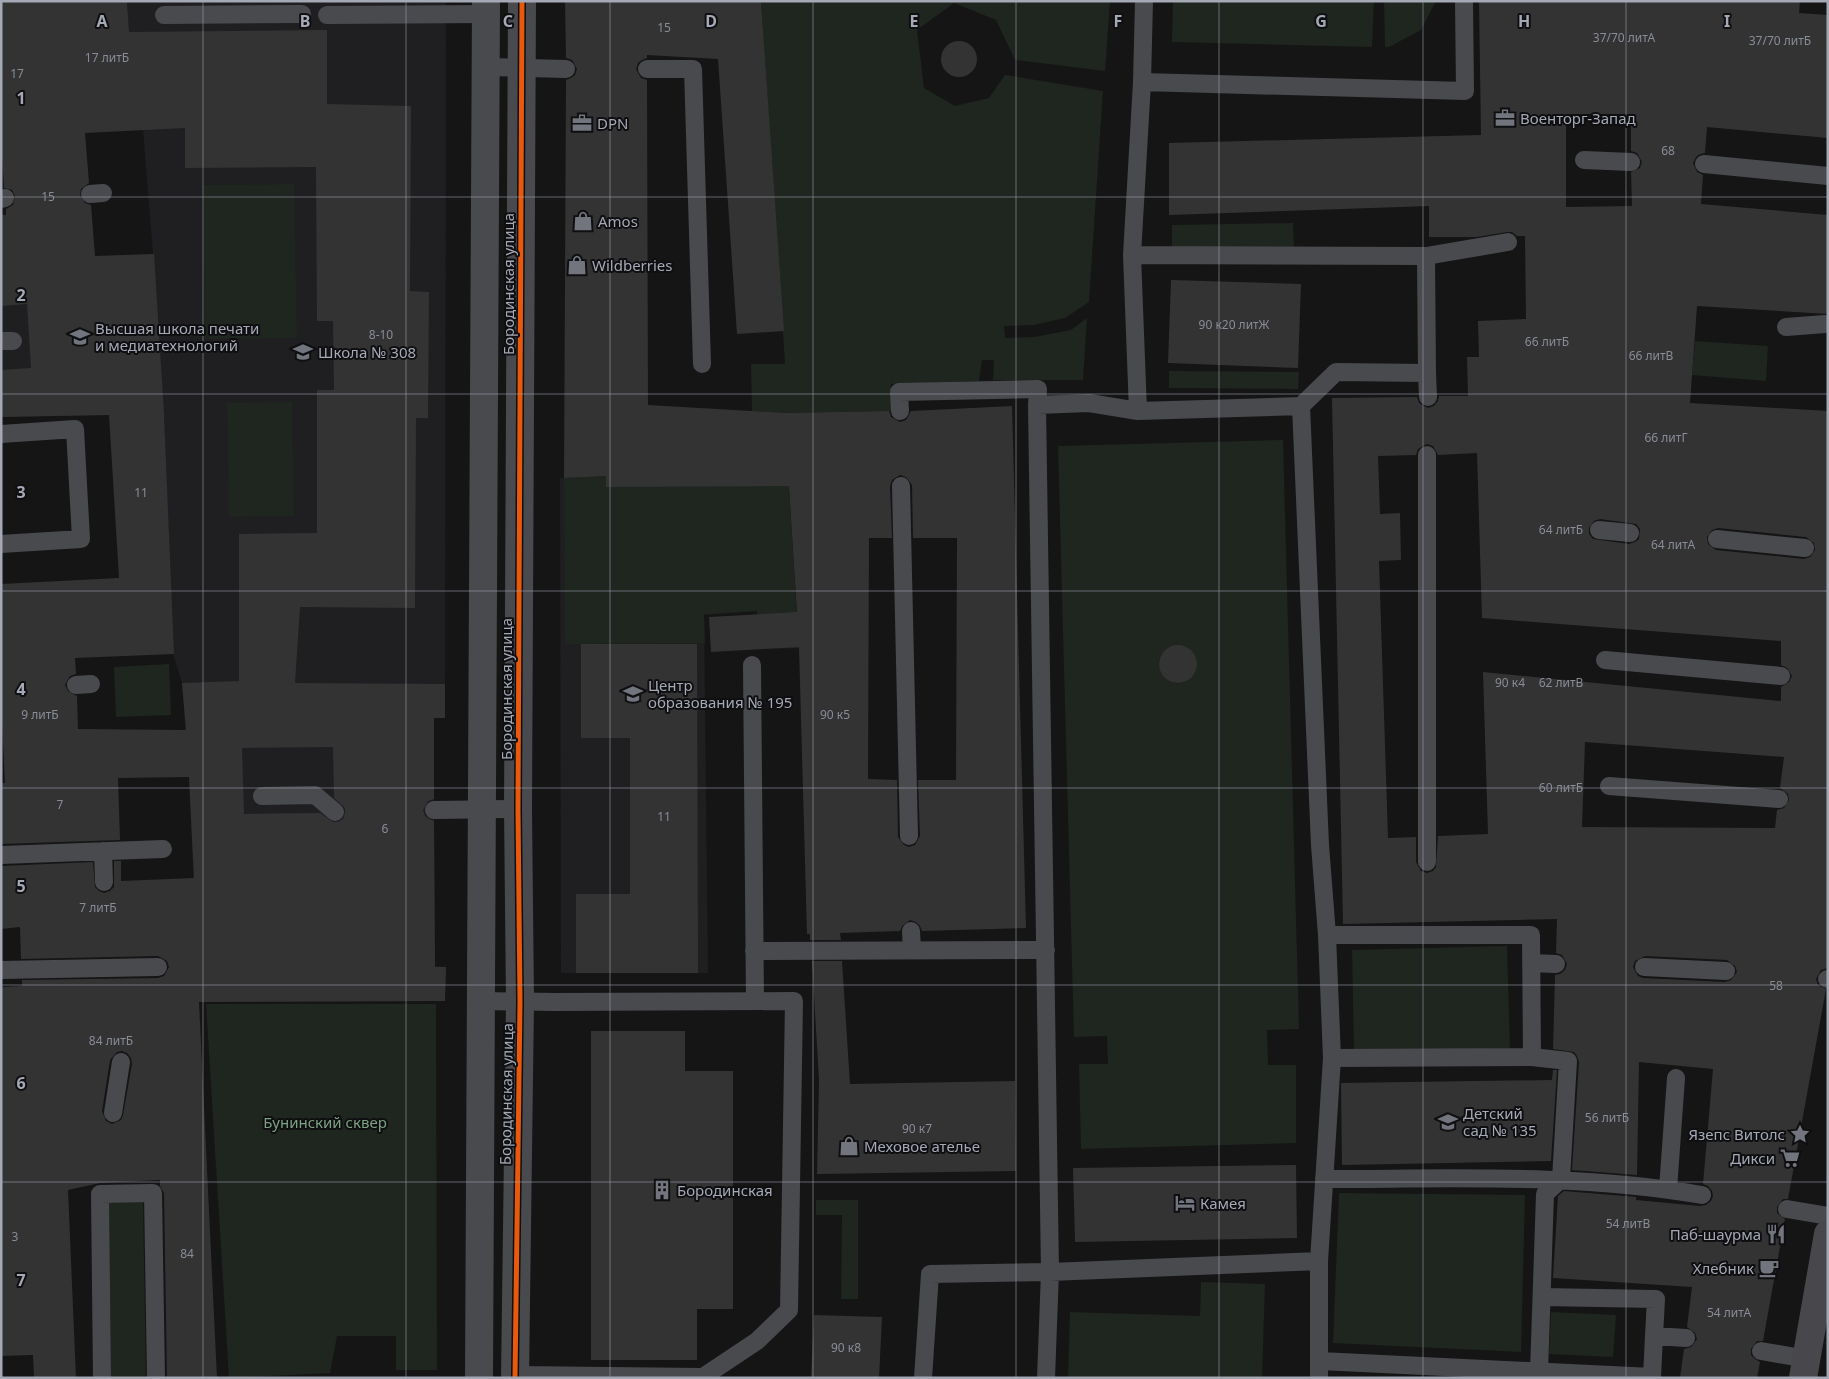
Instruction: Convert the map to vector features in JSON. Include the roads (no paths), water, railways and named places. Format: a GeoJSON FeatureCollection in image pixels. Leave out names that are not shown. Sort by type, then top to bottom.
{"type":"FeatureCollection","features":[{"type":"Feature","properties":{"kind":"main road"},"geometry":{"type":"LineString","coordinates":[[1805,1368],[1825,1262],[1828,1234]]}},
{"type":"Feature","properties":{"kind":"street","name":"Бородинская улица"},"geometry":{"type":"LineString","coordinates":[[515,1376],[520,1002],[518,809],[522,1]]}},
{"type":"Feature","properties":{"kind":"street","name":"Бородинская улица"},"geometry":{"type":"LineString","coordinates":[[479,1378],[486,8]]}},
{"type":"Feature","properties":{"kind":"lane"},"geometry":{"type":"LineString","coordinates":[[1138,411],[1132,256],[1142,82],[1144,1]]}},
{"type":"Feature","properties":{"kind":"lane"},"geometry":{"type":"LineString","coordinates":[[1142,82],[1465,91],[1464,1]]}},
{"type":"Feature","properties":{"kind":"lane"},"geometry":{"type":"LineString","coordinates":[[327,15],[486,8]]}},
{"type":"Feature","properties":{"kind":"lane"},"geometry":{"type":"LineString","coordinates":[[164,15],[302,14]]}},
{"type":"Feature","properties":{"kind":"lane"},"geometry":{"type":"LineString","coordinates":[[485,67],[566,69]]}},
{"type":"Feature","properties":{"kind":"lane"},"geometry":{"type":"LineString","coordinates":[[647,69],[693,69],[702,364]]}},
{"type":"Feature","properties":{"kind":"lane"},"geometry":{"type":"LineString","coordinates":[[1584,160],[1631,162]]}},
{"type":"Feature","properties":{"kind":"lane"},"geometry":{"type":"LineString","coordinates":[[1704,164],[1828,176]]}},
{"type":"Feature","properties":{"kind":"lane"},"geometry":{"type":"LineString","coordinates":[[1132,256],[1426,256],[1508,242]]}},
{"type":"Feature","properties":{"kind":"lane"},"geometry":{"type":"LineString","coordinates":[[1426,256],[1428,397]]}},
{"type":"Feature","properties":{"kind":"lane"},"geometry":{"type":"LineString","coordinates":[[1786,327],[1825,324]]}},
{"type":"Feature","properties":{"kind":"lane"},"geometry":{"type":"LineString","coordinates":[[1037,405],[1089,403],[1138,411],[1301,406],[1336,372],[1427,372]]}},
{"type":"Feature","properties":{"kind":"lane"},"geometry":{"type":"LineString","coordinates":[[900,411],[899,392],[1038,389],[1050,1272],[1046,1378]]}},
{"type":"Feature","properties":{"kind":"lane"},"geometry":{"type":"LineString","coordinates":[[1301,406],[1319,835],[1327,935],[1332,1058],[1319,1261],[1319,1369],[1539,1372],[1652,1377],[1656,1300],[1542,1297]]}},
{"type":"Feature","properties":{"kind":"lane"},"geometry":{"type":"LineString","coordinates":[[1,434],[75,429],[81,539],[1,544]]}},
{"type":"Feature","properties":{"kind":"lane"},"geometry":{"type":"LineString","coordinates":[[1427,455],[1427,862]]}},
{"type":"Feature","properties":{"kind":"lane"},"geometry":{"type":"LineString","coordinates":[[901,486],[909,836]]}},
{"type":"Feature","properties":{"kind":"lane"},"geometry":{"type":"LineString","coordinates":[[1599,530],[1630,533]]}},
{"type":"Feature","properties":{"kind":"lane"},"geometry":{"type":"LineString","coordinates":[[1717,539],[1805,548]]}},
{"type":"Feature","properties":{"kind":"lane"},"geometry":{"type":"LineString","coordinates":[[1605,660],[1781,676]]}},
{"type":"Feature","properties":{"kind":"lane"},"geometry":{"type":"LineString","coordinates":[[752,665],[755,1001]]}},
{"type":"Feature","properties":{"kind":"lane"},"geometry":{"type":"LineString","coordinates":[[1609,786],[1778,799]]}},
{"type":"Feature","properties":{"kind":"lane"},"geometry":{"type":"LineString","coordinates":[[262,796],[315,795],[335,812]]}},
{"type":"Feature","properties":{"kind":"lane"},"geometry":{"type":"LineString","coordinates":[[434,810],[518,809]]}},
{"type":"Feature","properties":{"kind":"lane"},"geometry":{"type":"LineString","coordinates":[[1,855],[163,849]]}},
{"type":"Feature","properties":{"kind":"lane"},"geometry":{"type":"LineString","coordinates":[[104,851],[104,882]]}},
{"type":"Feature","properties":{"kind":"lane"},"geometry":{"type":"LineString","coordinates":[[1327,935],[1429,929],[1531,935],[1532,1057]]}},
{"type":"Feature","properties":{"kind":"lane"},"geometry":{"type":"LineString","coordinates":[[911,931],[912,950]]}},
{"type":"Feature","properties":{"kind":"lane"},"geometry":{"type":"LineString","coordinates":[[754,951],[1046,950]]}},
{"type":"Feature","properties":{"kind":"lane"},"geometry":{"type":"LineString","coordinates":[[1,970],[107,961],[158,967]]}},
{"type":"Feature","properties":{"kind":"lane"},"geometry":{"type":"LineString","coordinates":[[1531,963],[1556,964]]}},
{"type":"Feature","properties":{"kind":"lane"},"geometry":{"type":"LineString","coordinates":[[1644,967],[1726,971]]}},
{"type":"Feature","properties":{"kind":"lane"},"geometry":{"type":"LineString","coordinates":[[481,1001],[794,1001],[789,1310],[757,1341],[702,1377],[515,1376]]}},
{"type":"Feature","properties":{"kind":"lane"},"geometry":{"type":"LineString","coordinates":[[1332,1058],[1532,1057],[1568,1061],[1561,1179],[1545,1194],[1539,1372]]}},
{"type":"Feature","properties":{"kind":"lane"},"geometry":{"type":"LineString","coordinates":[[113,1113],[121,1062]]}},
{"type":"Feature","properties":{"kind":"lane"},"geometry":{"type":"LineString","coordinates":[[1668,1189],[1676,1078]]}},
{"type":"Feature","properties":{"kind":"lane"},"geometry":{"type":"LineString","coordinates":[[1324,1179],[1561,1179],[1668,1189],[1702,1195]]}},
{"type":"Feature","properties":{"kind":"lane"},"geometry":{"type":"LineString","coordinates":[[102,1378],[100,1194],[126,1187],[153,1193],[156,1378]]}},
{"type":"Feature","properties":{"kind":"lane"},"geometry":{"type":"LineString","coordinates":[[1786,1209],[1828,1216]]}},
{"type":"Feature","properties":{"kind":"lane"},"geometry":{"type":"LineString","coordinates":[[923,1378],[930,1274],[1050,1272],[1319,1261]]}},
{"type":"Feature","properties":{"kind":"lane"},"geometry":{"type":"LineString","coordinates":[[1654,1336],[1686,1338]]}},
{"type":"Feature","properties":{"kind":"lane"},"geometry":{"type":"LineString","coordinates":[[1762,1351],[1805,1368]]}},
{"type":"Feature","properties":{"kind":"place","name":"Военторг-Запад"},"geometry":{"type":"Point","coordinates":[1505,118]}},
{"type":"Feature","properties":{"kind":"place","name":"DPN"},"geometry":{"type":"Point","coordinates":[582,123]}},
{"type":"Feature","properties":{"kind":"place","name":"Amos"},"geometry":{"type":"Point","coordinates":[583,221]}},
{"type":"Feature","properties":{"kind":"place","name":"Wildberries"},"geometry":{"type":"Point","coordinates":[577,265]}},
{"type":"Feature","properties":{"kind":"place","name":"Высшая школа печати и медиатехнологий"},"geometry":{"type":"Point","coordinates":[80,337]}},
{"type":"Feature","properties":{"kind":"place","name":"Школа № 308"},"geometry":{"type":"Point","coordinates":[303,352]}},
{"type":"Feature","properties":{"kind":"place","name":"Центр образования № 195"},"geometry":{"type":"Point","coordinates":[633,694]}},
{"type":"Feature","properties":{"kind":"place","name":"Детский сад № 135"},"geometry":{"type":"Point","coordinates":[1448,1122]}},
{"type":"Feature","properties":{"kind":"place","name":"Язепс Витолс"},"geometry":{"type":"Point","coordinates":[1800,1134]}},
{"type":"Feature","properties":{"kind":"place","name":"Меховое ателье"},"geometry":{"type":"Point","coordinates":[849,1146]}},
{"type":"Feature","properties":{"kind":"place","name":"Дикси"},"geometry":{"type":"Point","coordinates":[1790,1158]}},
{"type":"Feature","properties":{"kind":"place","name":"Бородинская"},"geometry":{"type":"Point","coordinates":[662,1190]}},
{"type":"Feature","properties":{"kind":"place","name":"Камея"},"geometry":{"type":"Point","coordinates":[1185,1203]}},
{"type":"Feature","properties":{"kind":"place","name":"Паб-шаурма"},"geometry":{"type":"Point","coordinates":[1776,1234]}},
{"type":"Feature","properties":{"kind":"place","name":"Хлебник"},"geometry":{"type":"Point","coordinates":[1769,1268]}},
{"type":"Feature","properties":{"kind":"park label","name":"Бунинский сквер"},"geometry":{"type":"Point","coordinates":[325,1122]}}]}
